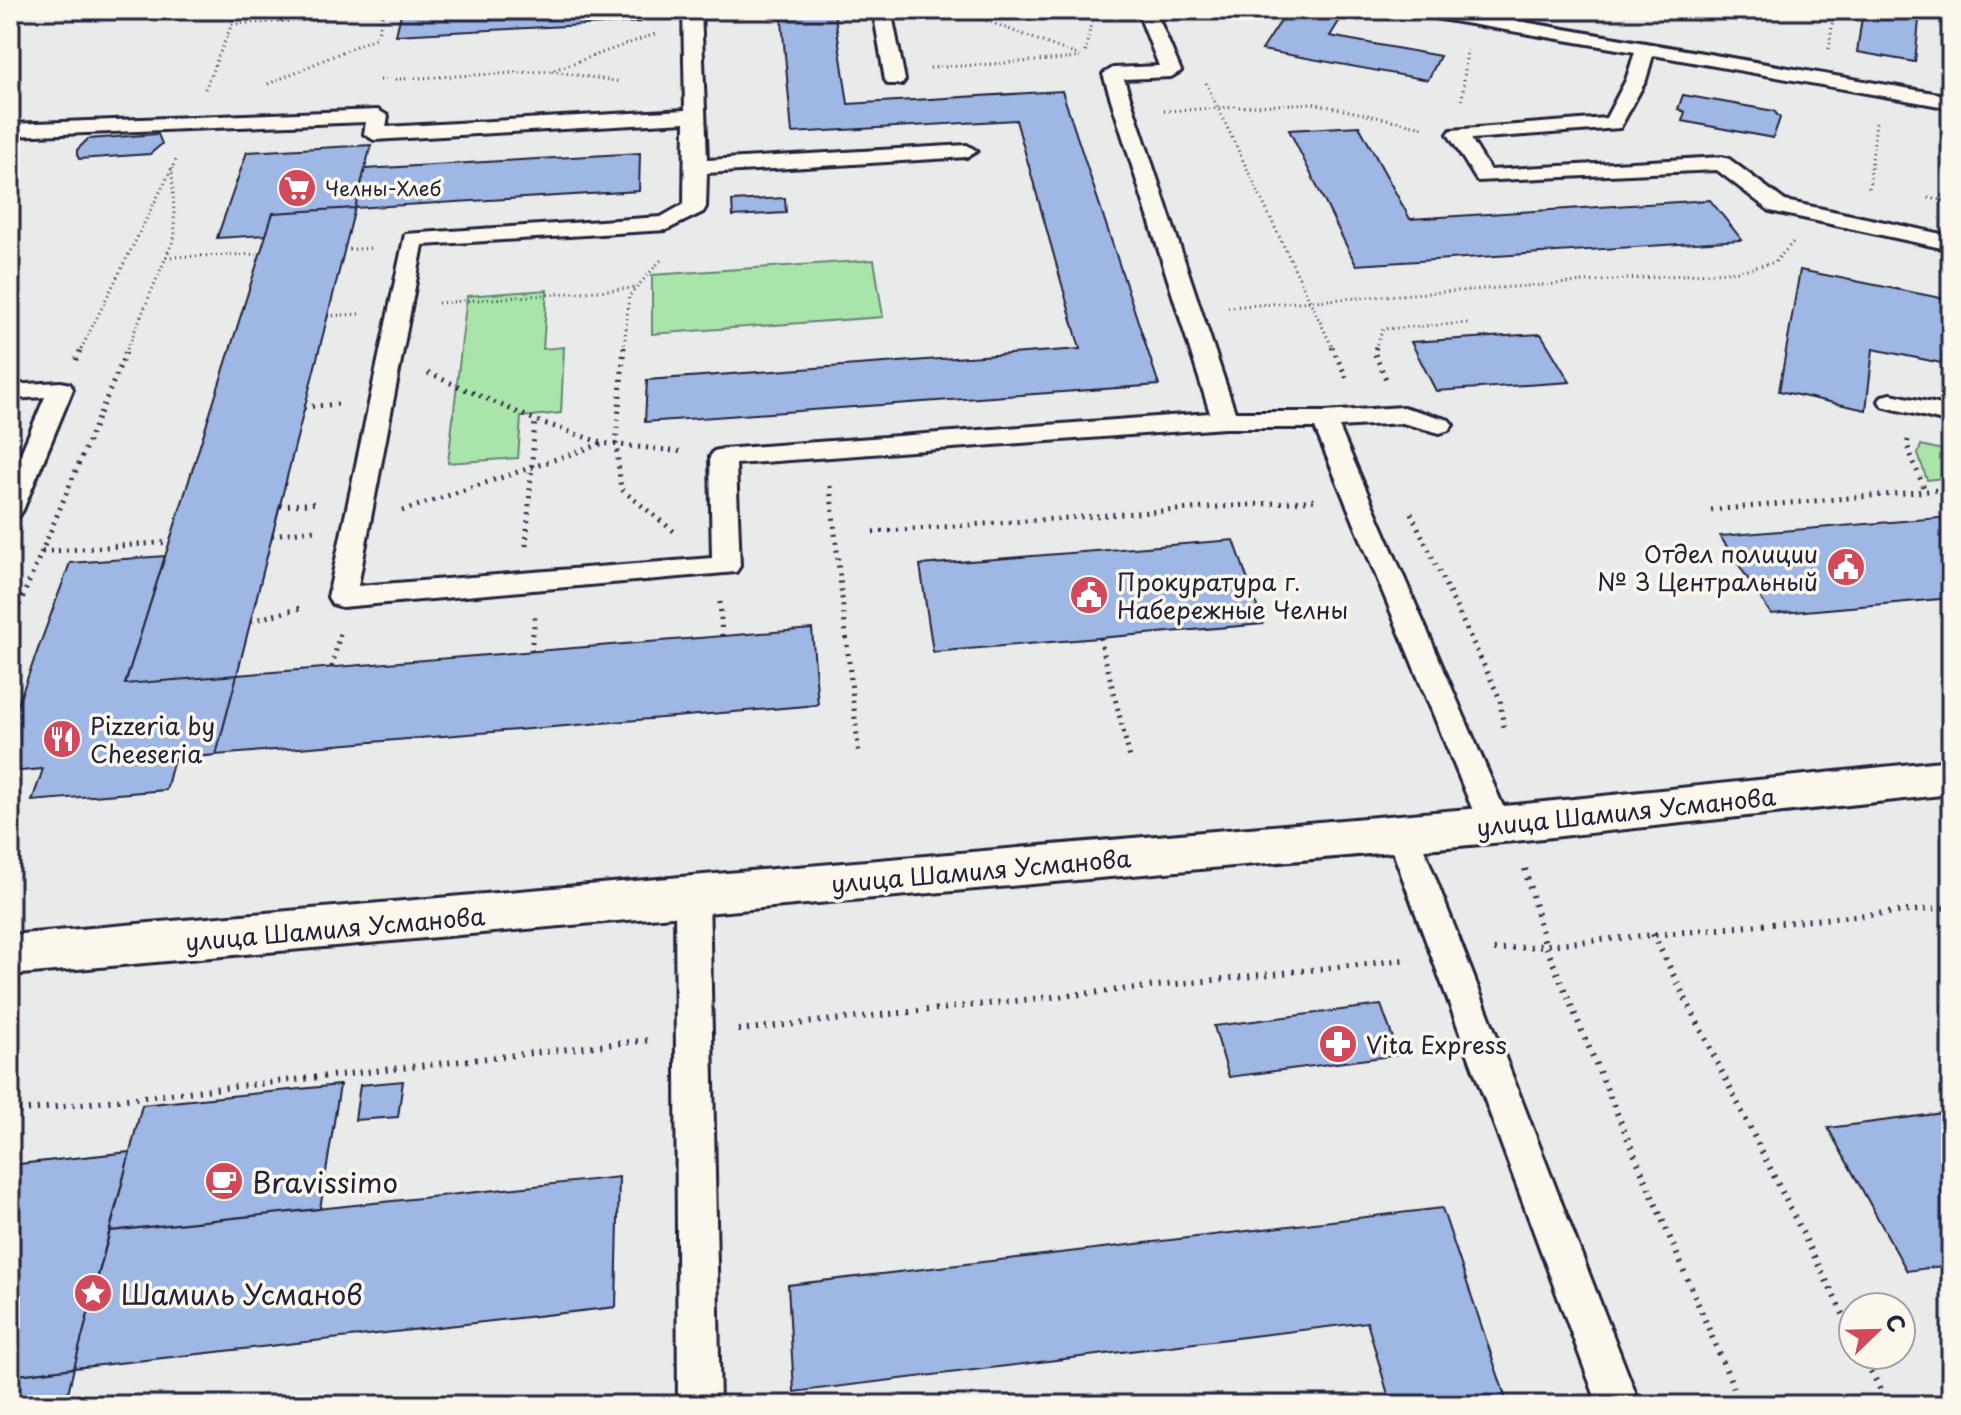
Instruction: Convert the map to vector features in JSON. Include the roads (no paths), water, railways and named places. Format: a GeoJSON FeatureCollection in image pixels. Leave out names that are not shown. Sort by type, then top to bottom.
{"type":"FeatureCollection","features":[{"type":"Feature","properties":{"kind":"street","name":"улица Шамиля Усманова"},"geometry":{"type":"LineString","coordinates":[[10,955],[1495,825],[1951,777]]}},
{"type":"Feature","properties":{"kind":"lane"},"geometry":{"type":"LineString","coordinates":[[882,10],[894,75]]}},
{"type":"Feature","properties":{"kind":"lane"},"geometry":{"type":"LineString","coordinates":[[1146,10],[1171,71],[1113,74],[1225,420]]}},
{"type":"Feature","properties":{"kind":"lane"},"geometry":{"type":"LineString","coordinates":[[1423,10],[1951,102]]}},
{"type":"Feature","properties":{"kind":"lane"},"geometry":{"type":"LineString","coordinates":[[692,16],[697,167],[695,207],[666,223],[413,239],[342,597],[726,566],[723,457],[1225,420],[1324,420],[1403,415],[1440,425]]}},
{"type":"Feature","properties":{"kind":"lane"},"geometry":{"type":"LineString","coordinates":[[1646,48],[1636,80],[1613,124],[1458,134],[1484,177],[1722,163],[1778,206],[1951,243]]}},
{"type":"Feature","properties":{"kind":"lane"},"geometry":{"type":"LineString","coordinates":[[10,130],[378,116],[374,134],[696,115]]}},
{"type":"Feature","properties":{"kind":"lane"},"geometry":{"type":"LineString","coordinates":[[697,167],[967,151]]}},
{"type":"Feature","properties":{"kind":"lane"},"geometry":{"type":"LineString","coordinates":[[10,392],[61,389],[10,510]]}},
{"type":"Feature","properties":{"kind":"lane"},"geometry":{"type":"LineString","coordinates":[[1902,404],[1951,415]]}},
{"type":"Feature","properties":{"kind":"lane"},"geometry":{"type":"LineString","coordinates":[[1324,420],[1495,825]]}},
{"type":"Feature","properties":{"kind":"lane"},"geometry":{"type":"LineString","coordinates":[[1402,833],[1619,1405]]}},
{"type":"Feature","properties":{"kind":"lane"},"geometry":{"type":"LineString","coordinates":[[692,895],[699,1405]]}},
{"type":"Feature","properties":{"kind":"place","name":"Челны-Хлеб"},"geometry":{"type":"Point","coordinates":[297,188]}},
{"type":"Feature","properties":{"kind":"place","name":"Отдел полиции № 3 Центральный"},"geometry":{"type":"Point","coordinates":[1846,567]}},
{"type":"Feature","properties":{"kind":"place","name":"Прокуратура г. Набережные Челны"},"geometry":{"type":"Point","coordinates":[1089,595]}},
{"type":"Feature","properties":{"kind":"place","name":"Pizzeria by Cheeseria"},"geometry":{"type":"Point","coordinates":[62,739]}},
{"type":"Feature","properties":{"kind":"place","name":"Vita Express"},"geometry":{"type":"Point","coordinates":[1338,1044]}},
{"type":"Feature","properties":{"kind":"place","name":"Bravissimo"},"geometry":{"type":"Point","coordinates":[224,1181]}},
{"type":"Feature","properties":{"kind":"place","name":"Шамиль Усманов"},"geometry":{"type":"Point","coordinates":[93,1293]}}]}
